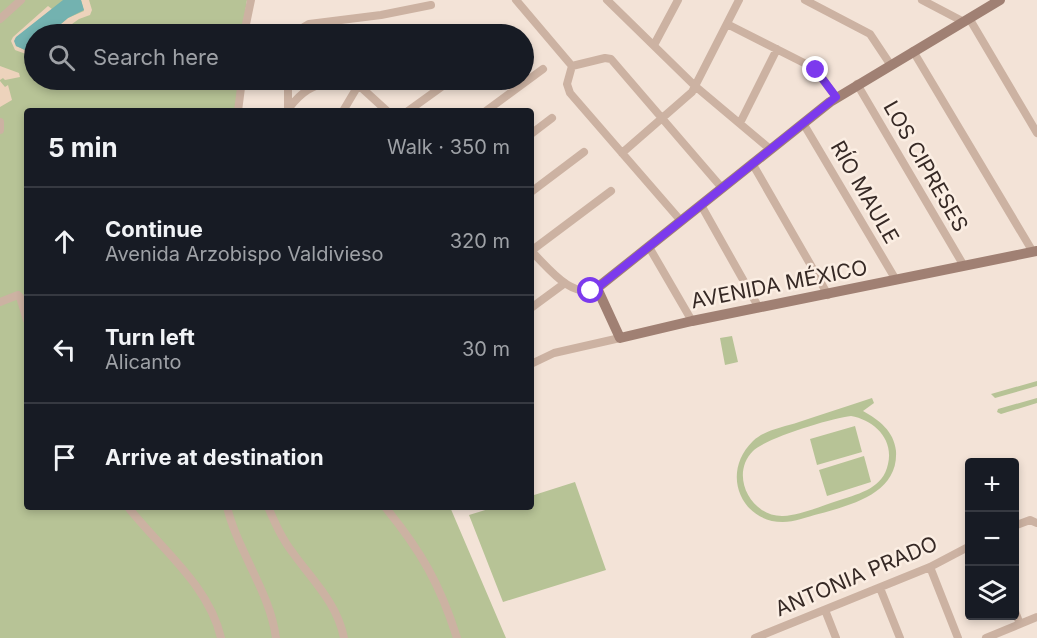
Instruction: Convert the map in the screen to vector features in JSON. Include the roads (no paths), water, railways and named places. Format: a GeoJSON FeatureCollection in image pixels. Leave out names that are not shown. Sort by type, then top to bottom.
{"type":"FeatureCollection","features":[{"type":"Feature","properties":{"kind":"street"},"geometry":{"type":"LineString","coordinates":[[0,19],[21,0]]}},
{"type":"Feature","properties":{"kind":"street"},"geometry":{"type":"LineString","coordinates":[[246,24],[251,0]]}},
{"type":"Feature","properties":{"kind":"street"},"geometry":{"type":"LineString","coordinates":[[516,0],[572,66]]}},
{"type":"Feature","properties":{"kind":"street"},"geometry":{"type":"LineString","coordinates":[[607,0],[695,86],[770,149]]}},
{"type":"Feature","properties":{"kind":"street"},"geometry":{"type":"LineString","coordinates":[[616,10],[619,0]]}},
{"type":"Feature","properties":{"kind":"street"},"geometry":{"type":"LineString","coordinates":[[654,45],[678,0]]}},
{"type":"Feature","properties":{"kind":"street"},"geometry":{"type":"LineString","coordinates":[[622,153],[692,92],[739,0]]}},
{"type":"Feature","properties":{"kind":"street"},"geometry":{"type":"LineString","coordinates":[[805,0],[870,34],[890,64]]}},
{"type":"Feature","properties":{"kind":"street"},"geometry":{"type":"LineString","coordinates":[[922,0],[967,20],[1037,133]]}},
{"type":"Feature","properties":{"kind":"street"},"geometry":{"type":"LineString","coordinates":[[534,254],[565,283],[583,291],[597,288],[836,97],[1000,0]]}},
{"type":"Feature","properties":{"kind":"street"},"geometry":{"type":"LineString","coordinates":[[309,24],[381,15],[432,4]]}},
{"type":"Feature","properties":{"kind":"street"},"geometry":{"type":"LineString","coordinates":[[727,24],[814,68],[836,97]]}},
{"type":"Feature","properties":{"kind":"street"},"geometry":{"type":"LineString","coordinates":[[740,123],[777,49]]}},
{"type":"Feature","properties":{"kind":"street"},"geometry":{"type":"LineString","coordinates":[[913,51],[1035,251]]}},
{"type":"Feature","properties":{"kind":"street"},"geometry":{"type":"LineString","coordinates":[[572,66],[605,58],[611,59],[722,188]]}},
{"type":"Feature","properties":{"kind":"street"},"geometry":{"type":"LineString","coordinates":[[572,66],[568,90],[681,221]]}},
{"type":"Feature","properties":{"kind":"street"},"geometry":{"type":"LineString","coordinates":[[534,76],[543,69]]}},
{"type":"Feature","properties":{"kind":"street","name":"LOS CIPRESES"},"geometry":{"type":"LineString","coordinates":[[857,84],[964,266]]}},
{"type":"Feature","properties":{"kind":"street"},"geometry":{"type":"LineString","coordinates":[[238,108],[241,90]]}},
{"type":"Feature","properties":{"kind":"street"},"geometry":{"type":"LineString","coordinates":[[286,90],[289,108]]}},
{"type":"Feature","properties":{"kind":"street"},"geometry":{"type":"LineString","coordinates":[[290,108],[306,90]]}},
{"type":"Feature","properties":{"kind":"street"},"geometry":{"type":"LineString","coordinates":[[345,108],[354,90]]}},
{"type":"Feature","properties":{"kind":"street"},"geometry":{"type":"LineString","coordinates":[[367,90],[384,108]]}},
{"type":"Feature","properties":{"kind":"street"},"geometry":{"type":"LineString","coordinates":[[412,108],[437,90]]}},
{"type":"Feature","properties":{"kind":"street"},"geometry":{"type":"LineString","coordinates":[[490,108],[514,90]]}},
{"type":"Feature","properties":{"kind":"street"},"geometry":{"type":"LineString","coordinates":[[534,132],[552,118]]}},
{"type":"Feature","properties":{"kind":"street"},"geometry":{"type":"LineString","coordinates":[[0,122],[0,130]]}},
{"type":"Feature","properties":{"kind":"street","name":"RÍO MAULE"},"geometry":{"type":"LineString","coordinates":[[803,123],[896,280]]}},
{"type":"Feature","properties":{"kind":"street"},"geometry":{"type":"LineString","coordinates":[[534,190],[584,152]]}},
{"type":"Feature","properties":{"kind":"street"},"geometry":{"type":"LineString","coordinates":[[752,163],[828,295]]}},
{"type":"Feature","properties":{"kind":"street"},"geometry":{"type":"LineString","coordinates":[[534,249],[611,191]]}},
{"type":"Feature","properties":{"kind":"street"},"geometry":{"type":"LineString","coordinates":[[701,205],[759,308]]}},
{"type":"Feature","properties":{"kind":"street"},"geometry":{"type":"LineString","coordinates":[[649,247],[692,321]]}},
{"type":"Feature","properties":{"kind":"street","name":"AVENIDA MÉXICO"},"geometry":{"type":"LineString","coordinates":[[534,363],[554,353],[692,321],[1035,251]]}},
{"type":"Feature","properties":{"kind":"street"},"geometry":{"type":"LineString","coordinates":[[534,306],[565,283]]}},
{"type":"Feature","properties":{"kind":"street"},"geometry":{"type":"LineString","coordinates":[[597,288],[620,338]]}},
{"type":"Feature","properties":{"kind":"street"},"geometry":{"type":"LineString","coordinates":[[0,302],[18,295],[24,310]]}},
{"type":"Feature","properties":{"kind":"street"},"geometry":{"type":"LineString","coordinates":[[131,510],[190,579],[210,609],[221,638]]}},
{"type":"Feature","properties":{"kind":"street"},"geometry":{"type":"LineString","coordinates":[[228,510],[273,621],[276,638]]}},
{"type":"Feature","properties":{"kind":"street"},"geometry":{"type":"LineString","coordinates":[[269,510],[293,554],[327,597],[340,622],[344,638]]}},
{"type":"Feature","properties":{"kind":"street"},"geometry":{"type":"LineString","coordinates":[[387,510],[424,558],[445,602],[457,638]]}},
{"type":"Feature","properties":{"kind":"street"},"geometry":{"type":"LineString","coordinates":[[1019,524],[1028,520],[1036,522]]}},
{"type":"Feature","properties":{"kind":"street","name":"ANTONIA PRADO"},"geometry":{"type":"LineString","coordinates":[[755,638],[770,635],[930,567],[965,548]]}},
{"type":"Feature","properties":{"kind":"street"},"geometry":{"type":"LineString","coordinates":[[930,567],[958,638]]}},
{"type":"Feature","properties":{"kind":"street"},"geometry":{"type":"LineString","coordinates":[[880,588],[900,638]]}},
{"type":"Feature","properties":{"kind":"street"},"geometry":{"type":"LineString","coordinates":[[825,610],[836,638]]}},
{"type":"Feature","properties":{"kind":"street"},"geometry":{"type":"LineString","coordinates":[[986,638],[1037,617]]}},
{"type":"Feature","properties":{"kind":"street"},"geometry":{"type":"LineString","coordinates":[[1018,620],[1020,624]]}},
{"type":"Feature","properties":{"kind":"water"},"geometry":{"type":"Polygon","coordinates":[[[63,0],[81,0],[84,10],[61,24],[33,24],[63,0]]]}},
{"type":"Feature","properties":{"kind":"water"},"geometry":{"type":"Polygon","coordinates":[[[24,31],[24,50],[16,46],[14,41],[24,31]]]}}]}
